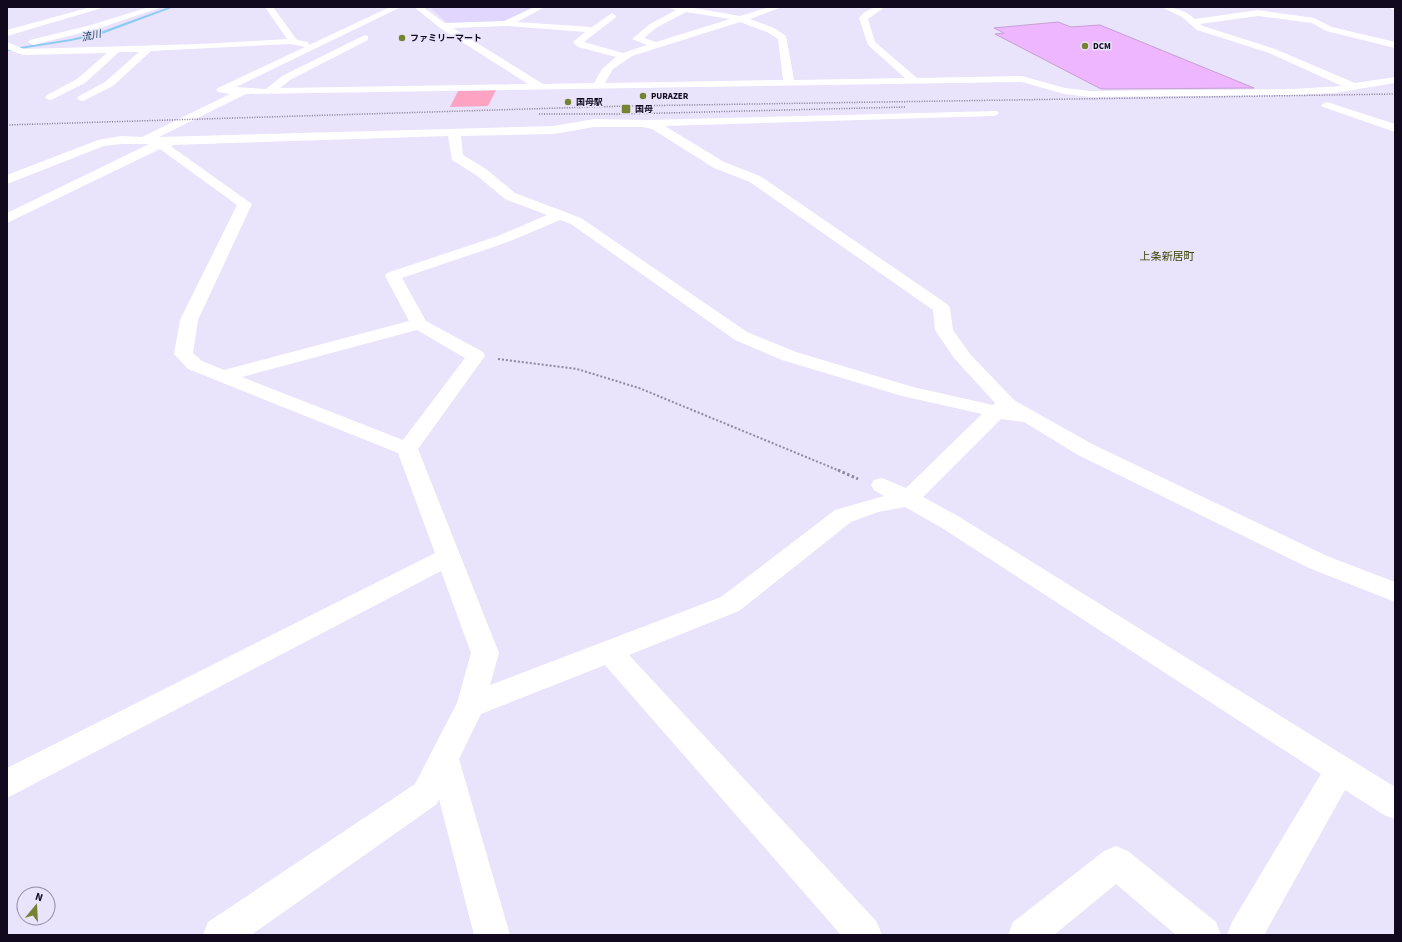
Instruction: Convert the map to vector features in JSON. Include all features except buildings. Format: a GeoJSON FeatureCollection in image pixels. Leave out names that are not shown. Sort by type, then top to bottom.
{"type":"FeatureCollection","features":[{"type":"Feature","properties":{"kind":"street"},"geometry":{"type":"LineString","coordinates":[[7,33],[102,7]]}},
{"type":"Feature","properties":{"kind":"street"},"geometry":{"type":"LineString","coordinates":[[8,48],[64,35],[158,7]]}},
{"type":"Feature","properties":{"kind":"street"},"geometry":{"type":"LineString","coordinates":[[269,7],[293,41]]}},
{"type":"Feature","properties":{"kind":"street"},"geometry":{"type":"LineString","coordinates":[[506,24],[541,7]]}},
{"type":"Feature","properties":{"kind":"street"},"geometry":{"type":"LineString","coordinates":[[670,7],[739,19],[783,38],[788,83]]}},
{"type":"Feature","properties":{"kind":"street"},"geometry":{"type":"LineString","coordinates":[[599,86],[600,81],[609,68],[616,60],[623,56],[774,7]]}},
{"type":"Feature","properties":{"kind":"street"},"geometry":{"type":"LineString","coordinates":[[863,7],[863,18],[871,43],[915,81]]}},
{"type":"Feature","properties":{"kind":"street"},"geometry":{"type":"LineString","coordinates":[[863,18],[870,12],[881,7]]}},
{"type":"Feature","properties":{"kind":"street"},"geometry":{"type":"LineString","coordinates":[[1165,7],[1185,15],[1200,28],[1272,51],[1354,87]]}},
{"type":"Feature","properties":{"kind":"street"},"geometry":{"type":"LineString","coordinates":[[657,44],[637,40],[654,26],[685,9]]}},
{"type":"Feature","properties":{"kind":"street"},"geometry":{"type":"LineString","coordinates":[[540,87],[443,26],[411,10],[395,12],[314,46],[222,90],[269,92],[1022,79],[1064,91],[1090,94],[1294,92],[1335,90],[1395,80]]}},
{"type":"Feature","properties":{"kind":"street"},"geometry":{"type":"LineString","coordinates":[[7,207],[395,12]]}},
{"type":"Feature","properties":{"kind":"street"},"geometry":{"type":"LineString","coordinates":[[1192,22],[1258,13],[1314,21],[1329,28],[1395,45]]}},
{"type":"Feature","properties":{"kind":"street"},"geometry":{"type":"LineString","coordinates":[[75,15],[118,19]]}},
{"type":"Feature","properties":{"kind":"street"},"geometry":{"type":"LineString","coordinates":[[612,16],[578,42],[581,45],[623,56]]}},
{"type":"Feature","properties":{"kind":"street"},"geometry":{"type":"LineString","coordinates":[[443,26],[506,24],[594,30]]}},
{"type":"Feature","properties":{"kind":"street"},"geometry":{"type":"LineString","coordinates":[[269,92],[286,78],[375,32]]}},
{"type":"Feature","properties":{"kind":"street"},"geometry":{"type":"LineString","coordinates":[[8,48],[23,52],[293,41],[314,46]]}},
{"type":"Feature","properties":{"kind":"street"},"geometry":{"type":"LineString","coordinates":[[83,98],[109,84],[149,48]]}},
{"type":"Feature","properties":{"kind":"street"},"geometry":{"type":"LineString","coordinates":[[51,97],[81,81],[117,49]]}},
{"type":"Feature","properties":{"kind":"street"},"geometry":{"type":"LineString","coordinates":[[1327,105],[1395,128]]}},
{"type":"Feature","properties":{"kind":"street"},"geometry":{"type":"LineString","coordinates":[[7,180],[67,155],[102,143],[121,140],[166,141],[554,130],[594,123],[643,123],[993,113]]}},
{"type":"Feature","properties":{"kind":"street"},"geometry":{"type":"LineString","coordinates":[[643,123],[656,126],[719,165],[755,179],[941,308],[944,330],[963,358],[1002,408]]}},
{"type":"Feature","properties":{"kind":"street"},"geometry":{"type":"LineString","coordinates":[[454,132],[457,157],[481,172],[510,196],[576,221],[741,336],[789,356],[909,392],[1002,408],[1035,420],[1086,450],[1311,558],[1395,592]]}},
{"type":"Feature","properties":{"kind":"street"},"geometry":{"type":"LineString","coordinates":[[7,219],[166,141]]}},
{"type":"Feature","properties":{"kind":"street"},"geometry":{"type":"LineString","coordinates":[[166,141],[166,148],[245,204],[189,320],[183,354],[195,365],[407,449],[485,653],[470,706],[426,794],[221,935]]}},
{"type":"Feature","properties":{"kind":"street"},"geometry":{"type":"LineString","coordinates":[[407,449],[476,356],[419,324],[394,276],[503,239],[560,215]]}},
{"type":"Feature","properties":{"kind":"street"},"geometry":{"type":"LineString","coordinates":[[222,376],[419,324]]}},
{"type":"Feature","properties":{"kind":"street"},"geometry":{"type":"LineString","coordinates":[[470,706],[730,604],[843,516],[875,505],[908,499],[1002,408]]}},
{"type":"Feature","properties":{"kind":"street"},"geometry":{"type":"LineString","coordinates":[[882,485],[957,526],[1395,804]]}},
{"type":"Feature","properties":{"kind":"street"},"geometry":{"type":"LineString","coordinates":[[7,784],[448,557]]}},
{"type":"Feature","properties":{"kind":"street"},"geometry":{"type":"LineString","coordinates":[[610,652],[864,935]]}},
{"type":"Feature","properties":{"kind":"street"},"geometry":{"type":"LineString","coordinates":[[444,758],[492,935]]}},
{"type":"Feature","properties":{"kind":"street"},"geometry":{"type":"LineString","coordinates":[[1245,935],[1340,770]]}},
{"type":"Feature","properties":{"kind":"street"},"geometry":{"type":"LineString","coordinates":[[1026,935],[1116,863],[1203,935]]}},
{"type":"Feature","properties":{"kind":"path"},"geometry":{"type":"LineString","coordinates":[[476,356],[577,369],[639,388],[871,484],[882,485]]}},
{"type":"Feature","properties":{"kind":"shaded area"},"geometry":{"type":"Polygon","coordinates":[[[534,7],[503,23],[448,24],[431,8],[534,7]]]}},
{"type":"Feature","properties":{"kind":"shaded area"},"geometry":{"type":"Polygon","coordinates":[[[496,90],[488,106],[450,107],[458,91],[496,90]]]}},
{"type":"Feature","properties":{"kind":"waterway","name":"流川"},"geometry":{"type":"LineString","coordinates":[[7,50],[71,40],[101,33],[172,7]]}},
{"type":"Feature","properties":{"kind":"railway"},"geometry":{"type":"LineString","coordinates":[[7,125],[625,106],[1395,94]]}},
{"type":"Feature","properties":{"kind":"railway"},"geometry":{"type":"LineString","coordinates":[[539,114],[625,114],[905,107]]}},
{"type":"Feature","properties":{"kind":"place","name":"ファミリーマート"},"geometry":{"type":"Point","coordinates":[402,38]}},
{"type":"Feature","properties":{"kind":"place","name":"DCM"},"geometry":{"type":"Point","coordinates":[1085,46]}},
{"type":"Feature","properties":{"kind":"place","name":"PURAZER"},"geometry":{"type":"Point","coordinates":[643,96]}},
{"type":"Feature","properties":{"kind":"place","name":"国母駅"},"geometry":{"type":"Point","coordinates":[568,102]}},
{"type":"Feature","properties":{"kind":"place","name":"国母"},"geometry":{"type":"Point","coordinates":[626,109]}},
{"type":"Feature","properties":{"kind":"district","name":"上条新居町"},"geometry":{"type":"Point","coordinates":[1167,256]}}]}
